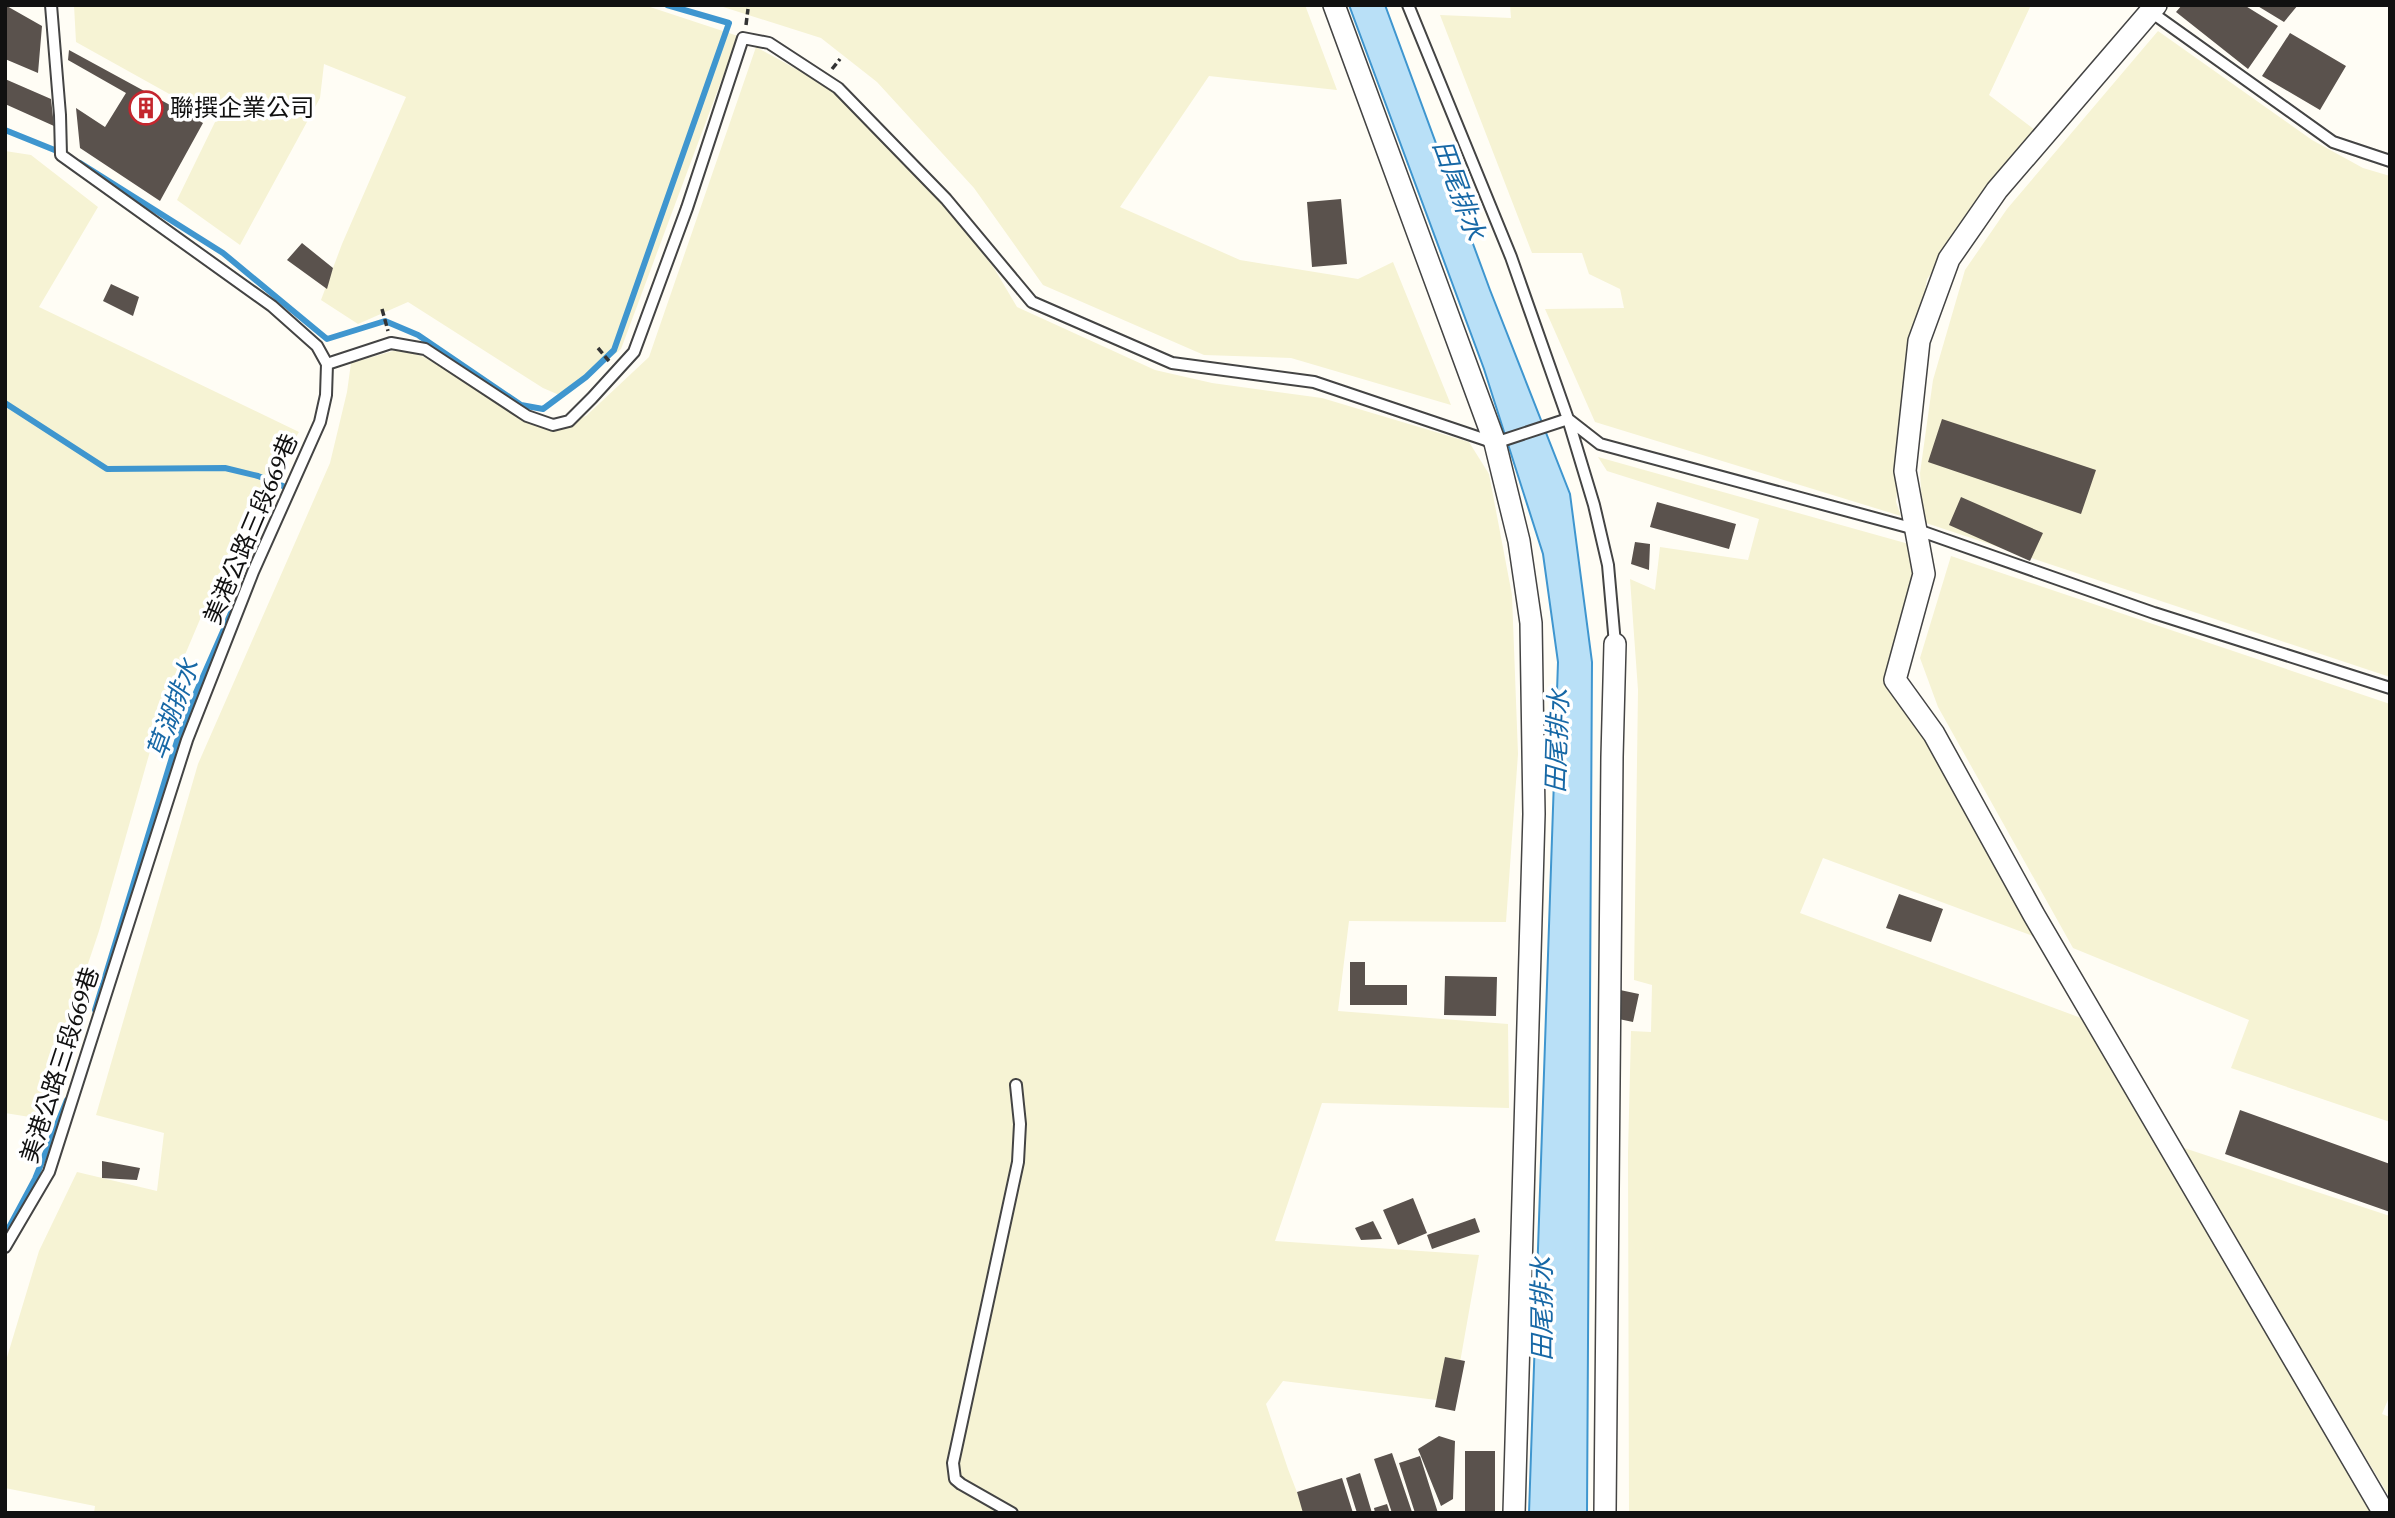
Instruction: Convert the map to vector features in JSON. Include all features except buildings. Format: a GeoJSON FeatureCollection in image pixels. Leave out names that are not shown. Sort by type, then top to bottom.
{"type":"FeatureCollection","features":[{"type":"Feature","properties":{"kind":"street"},"geometry":{"type":"LineString","coordinates":[[1334,5],[1495,443],[1519,541],[1531,622],[1534,786],[1514,1513]]}},
{"type":"Feature","properties":{"kind":"street"},"geometry":{"type":"LineString","coordinates":[[2153,9],[1997,190],[1949,259],[1919,341],[1905,471],[1924,574],[1895,680],[1934,734],[2034,915],[2384,1513]]}},
{"type":"Feature","properties":{"kind":"street"},"geometry":{"type":"LineString","coordinates":[[1605,1513],[1615,644]]}},
{"type":"Feature","properties":{"kind":"lane"},"geometry":{"type":"LineString","coordinates":[[51,5],[61,155],[272,306],[317,346],[327,364],[391,343],[425,348],[543,424],[553,425],[569,421],[634,352],[687,208],[743,38],[769,43],[838,88],[946,199],[1032,302],[1172,363],[1314,383],[1495,443],[1568,419]]}},
{"type":"Feature","properties":{"kind":"lane"},"geometry":{"type":"LineString","coordinates":[[1408,5],[1511,257],[1568,419],[1594,505],[1608,565],[1615,644]]}},
{"type":"Feature","properties":{"kind":"lane"},"geometry":{"type":"LineString","coordinates":[[2153,9],[2333,142],[2390,162]]}},
{"type":"Feature","properties":{"kind":"lane","name":"美港公路三段669巷"},"geometry":{"type":"LineString","coordinates":[[5,1247],[49,1172],[187,740],[253,572],[320,422],[326,395],[327,364]]}},
{"type":"Feature","properties":{"kind":"lane"},"geometry":{"type":"LineString","coordinates":[[1568,419],[1600,444],[1915,529],[2154,612],[2390,688]]}},
{"type":"Feature","properties":{"kind":"lane"},"geometry":{"type":"LineString","coordinates":[[1012,1513],[955,1479],[953,1463],[1018,1162],[1020,1124],[1016,1085]]}},
{"type":"Feature","properties":{"kind":"path"},"geometry":{"type":"LineString","coordinates":[[382,309],[391,343]]}},
{"type":"Feature","properties":{"kind":"shaded area"},"geometry":{"type":"Polygon","coordinates":[[[74,5],[644,5],[738,36],[621,349],[564,397],[543,388],[408,302],[358,324],[321,300],[342,244],[406,97],[324,64],[320,98],[240,245],[177,200],[216,120],[76,42],[74,5]]]}},
{"type":"Feature","properties":{"kind":"shaded area"},"geometry":{"type":"Polygon","coordinates":[[[717,5],[1305,5],[1337,90],[1209,76],[1120,207],[1240,260],[1358,279],[1393,262],[1451,405],[1291,358],[1204,355],[1043,285],[974,188],[877,82],[821,38],[717,5]]]}},
{"type":"Feature","properties":{"kind":"shaded area"},"geometry":{"type":"Polygon","coordinates":[[[1510,5],[2031,5],[1989,95],[2039,133],[1927,279],[1908,394],[1896,502],[1901,516],[1595,422],[1545,309],[1624,308],[1620,289],[1589,274],[1582,253],[1532,253],[1440,15],[1511,18],[1510,5]]]}},
{"type":"Feature","properties":{"kind":"shaded area"},"geometry":{"type":"Polygon","coordinates":[[[2158,31],[2312,140],[2363,168],[2390,176],[2390,677],[1923,522],[1920,473],[1933,380],[1965,270],[2007,209],[2158,31]]]}},
{"type":"Feature","properties":{"kind":"shaded area"},"geometry":{"type":"Polygon","coordinates":[[[756,47],[829,87],[923,177],[994,268],[1017,307],[1155,370],[1212,383],[1322,398],[1469,442],[1489,474],[1512,595],[1518,754],[1506,922],[1349,921],[1338,1011],[1508,1024],[1509,1108],[1322,1103],[1275,1241],[1479,1255],[1453,1402],[1283,1381],[1266,1404],[1305,1513],[94,1513],[95,1506],[5,1488],[5,1364],[39,1251],[77,1172],[157,1191],[164,1133],[96,1115],[198,764],[330,463],[351,363],[400,349],[424,357],[545,428],[586,416],[649,357],[756,47]]]}},
{"type":"Feature","properties":{"kind":"shaded area"},"geometry":{"type":"Polygon","coordinates":[[[5,151],[31,155],[98,207],[39,307],[299,432],[240,525],[162,709],[99,931],[36,1118],[5,1113],[5,151]]]}},
{"type":"Feature","properties":{"kind":"shaded area"},"geometry":{"type":"Polygon","coordinates":[[[1598,457],[1916,546],[1924,572],[1889,675],[2033,936],[1823,858],[1800,913],[2081,1018],[2349,1467],[2372,1513],[1629,1513],[1628,1153],[1631,1031],[1651,1032],[1652,985],[1634,980],[1638,690],[1630,579],[1655,590],[1660,547],[1748,560],[1759,519],[1607,471],[1598,457]]]}},
{"type":"Feature","properties":{"kind":"shaded area"},"geometry":{"type":"Polygon","coordinates":[[[1951,556],[2390,704],[2390,1122],[2231,1068],[2249,1020],[2073,948],[1938,707],[1920,658],[1951,556]]]}},
{"type":"Feature","properties":{"kind":"shaded area"},"geometry":{"type":"Polygon","coordinates":[[[2178,1146],[2390,1216],[2390,1395],[2382,1414],[2390,1417],[2390,1498],[2178,1146]]]}},
{"type":"Feature","properties":{"kind":"water","name":"田尾排水"},"geometry":{"type":"Polygon","coordinates":[[[1349,5],[1385,5],[1490,290],[1570,494],[1592,662],[1587,1513],[1529,1513],[1558,662],[1543,554],[1484,369],[1349,5]]]}},
{"type":"Feature","properties":{"kind":"waterway"},"geometry":{"type":"LineString","coordinates":[[80,163],[223,253],[327,339],[385,321],[418,335],[521,405],[543,409],[586,377],[614,350],[729,23],[667,5]]}},
{"type":"Feature","properties":{"kind":"waterway"},"geometry":{"type":"LineString","coordinates":[[5,130],[62,153]]}},
{"type":"Feature","properties":{"kind":"waterway","name":"草湖排水"},"geometry":{"type":"LineString","coordinates":[[5,403],[107,469],[225,468],[258,476],[288,488],[286,492]]}},
{"type":"Feature","properties":{"kind":"waterway","name":"草湖排水"},"geometry":{"type":"LineString","coordinates":[[95,1010],[177,741],[231,613]]}},
{"type":"Feature","properties":{"kind":"waterway","name":"草湖排水"},"geometry":{"type":"LineString","coordinates":[[5,1235],[35,1179],[67,1100]]}},
{"type":"Feature","properties":{"kind":"place","name":"聯撰企業公司"},"geometry":{"type":"Point","coordinates":[146,108]}}]}
